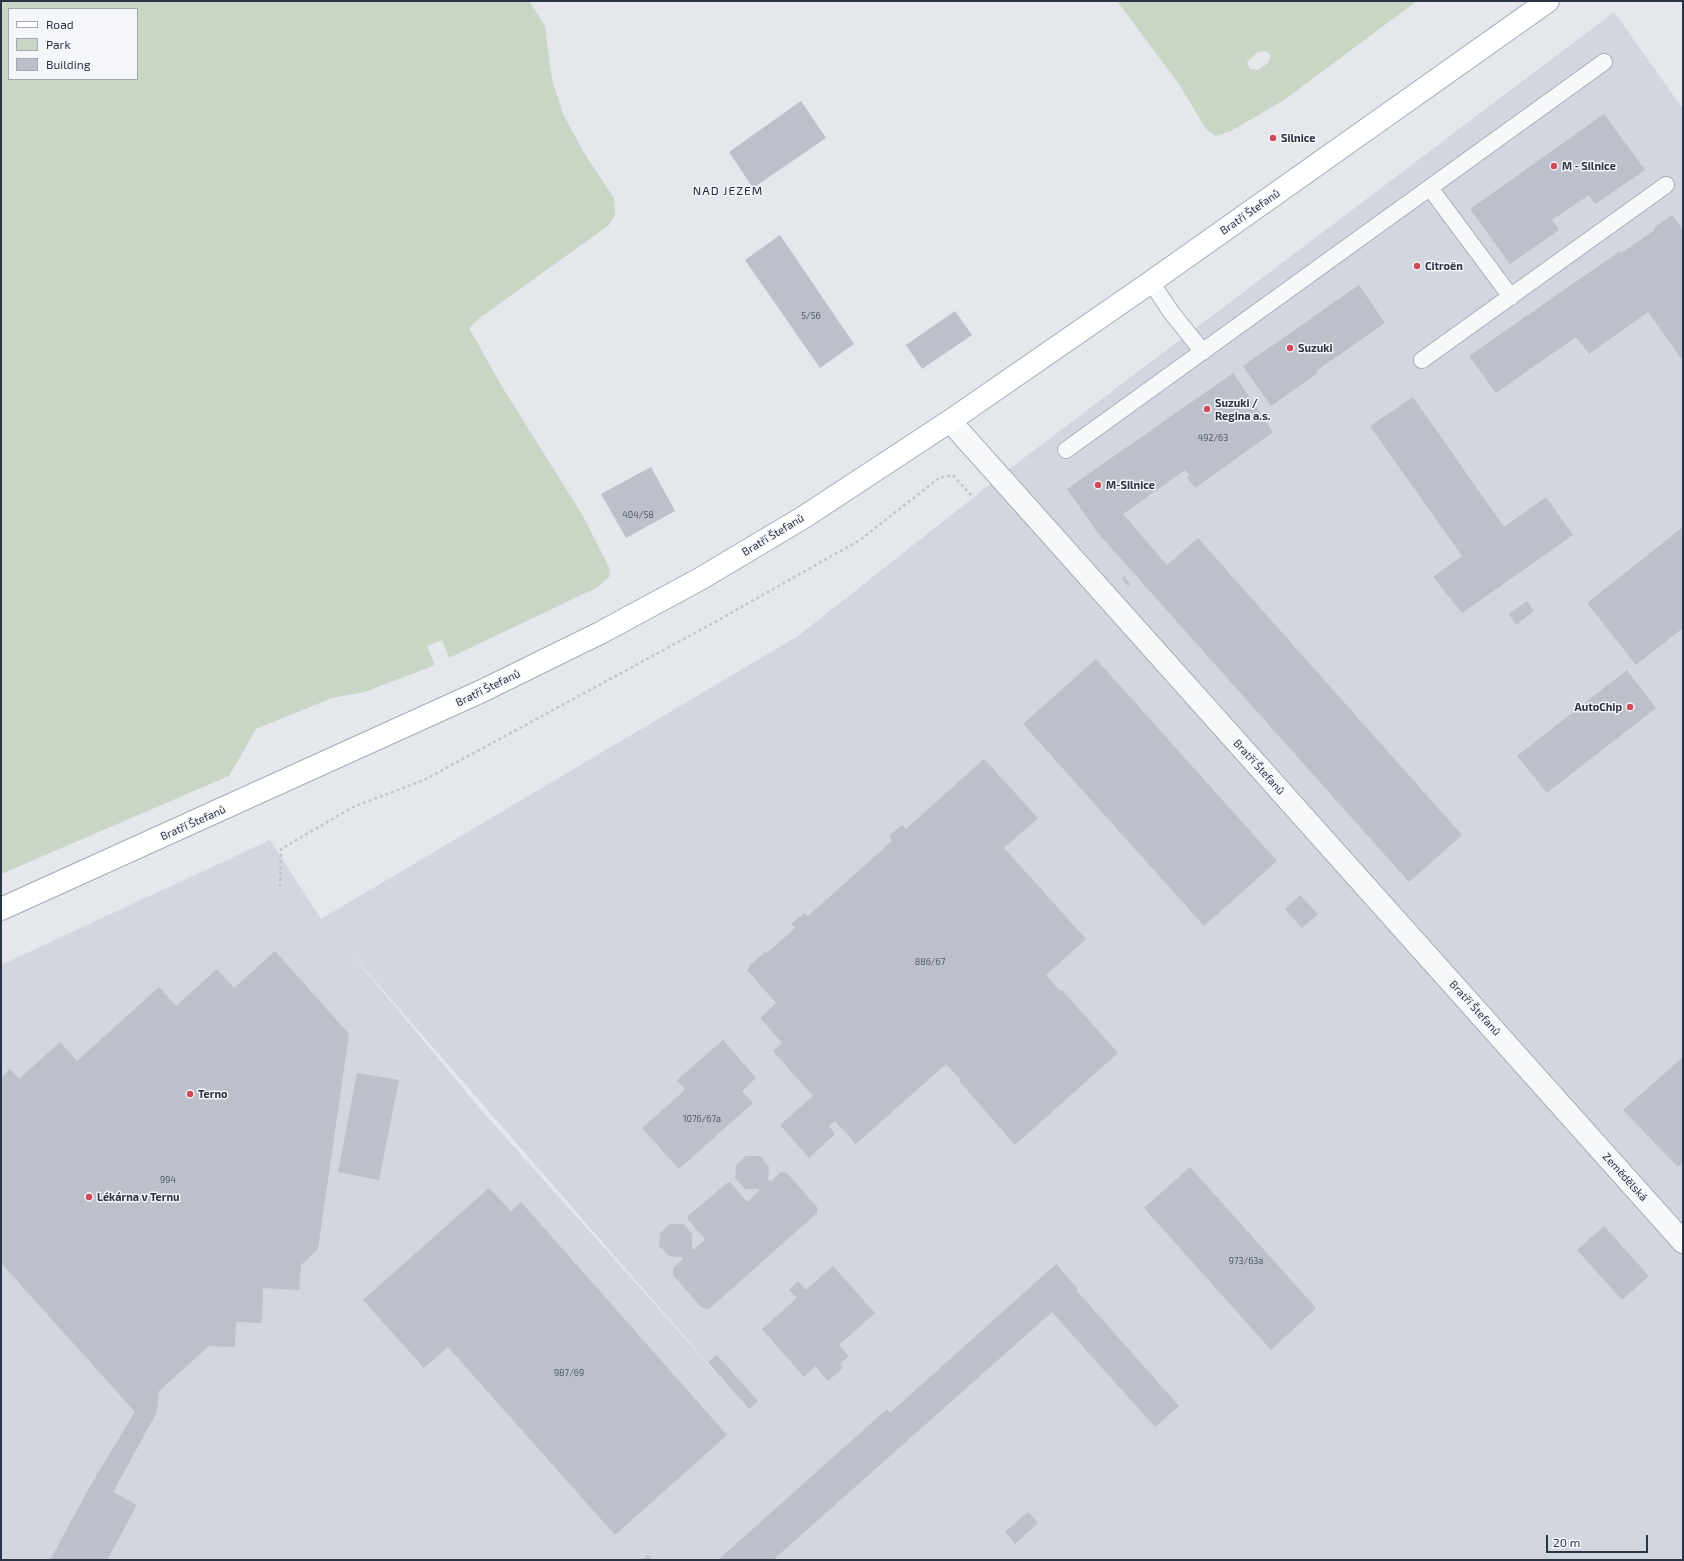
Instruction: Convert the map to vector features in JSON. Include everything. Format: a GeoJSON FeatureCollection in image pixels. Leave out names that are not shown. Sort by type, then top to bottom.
{"type":"FeatureCollection","features":[{"type":"Feature","properties":{"kind":"main road","name":"Bratří Štefanů"},"geometry":{"type":"LineString","coordinates":[[1,909],[425,718],[600,633],[700,579],[804,517],[950,421],[1151,282],[1548,1]]}},
{"type":"Feature","properties":{"kind":"street","name":"Bratří Štefanů"},"geometry":{"type":"LineString","coordinates":[[950,421],[1567,1112]]}},
{"type":"Feature","properties":{"kind":"street","name":"Zemědělská"},"geometry":{"type":"LineString","coordinates":[[1567,1112],[1683,1242]]}},
{"type":"Feature","properties":{"kind":"lane"},"geometry":{"type":"LineString","coordinates":[[1066,450],[1604,62]]}},
{"type":"Feature","properties":{"kind":"lane"},"geometry":{"type":"LineString","coordinates":[[1422,360],[1666,185]]}},
{"type":"Feature","properties":{"kind":"lane"},"geometry":{"type":"LineString","coordinates":[[1430,188],[1511,296]]}},
{"type":"Feature","properties":{"kind":"lane"},"geometry":{"type":"LineString","coordinates":[[1151,282],[1171,312],[1203,352]]}},
{"type":"Feature","properties":{"kind":"path"},"geometry":{"type":"LineString","coordinates":[[280,887],[281,849],[353,807],[424,780],[719,619],[860,540],[939,478],[953,475],[970,495],[998,475]]}},
{"type":"Feature","properties":{"kind":"shaded area"},"geometry":{"type":"Polygon","coordinates":[[[1614,12],[1683,109],[1683,1560],[1,1560],[1,965],[270,840],[321,919],[798,636],[1016,464],[1614,12]],[[343,944],[483,1112],[733,1392],[343,944]]]}},
{"type":"Feature","properties":{"kind":"green space"},"geometry":{"type":"Polygon","coordinates":[[[1,1],[529,1],[545,26],[552,80],[564,116],[583,151],[614,198],[615,214],[609,225],[481,317],[469,328],[501,385],[583,516],[609,567],[610,576],[598,587],[449,658],[442,640],[427,646],[435,665],[365,692],[332,698],[256,729],[229,776],[1,874],[1,1]]]}},
{"type":"Feature","properties":{"kind":"green space"},"geometry":{"type":"Polygon","coordinates":[[[1117,1],[1417,1],[1284,100],[1231,131],[1216,136],[1206,129],[1179,84],[1117,1]],[[1266,51],[1258,52],[1247,62],[1250,69],[1258,70],[1268,63],[1271,55],[1266,51]]]}},
{"type":"Feature","properties":{"kind":"building"},"geometry":{"type":"Polygon","coordinates":[[[801,101],[826,138],[753,188],[729,152],[801,101]]]}},
{"type":"Feature","properties":{"kind":"building"},"geometry":{"type":"Polygon","coordinates":[[[1604,114],[1645,170],[1595,204],[1589,195],[1552,220],[1559,230],[1510,264],[1470,209],[1604,114]]]}},
{"type":"Feature","properties":{"kind":"building"},"geometry":{"type":"Polygon","coordinates":[[[1672,215],[1683,230],[1683,361],[1648,312],[1589,354],[1576,337],[1496,393],[1469,356],[1620,251],[1621,253],[1655,230],[1654,228],[1672,215]]]}},
{"type":"Feature","properties":{"kind":"building"},"geometry":{"type":"Polygon","coordinates":[[[780,235],[854,344],[820,368],[745,260],[780,235]]]}},
{"type":"Feature","properties":{"kind":"building"},"geometry":{"type":"Polygon","coordinates":[[[1359,285],[1385,323],[1316,371],[1318,373],[1271,406],[1243,366],[1359,285]]]}},
{"type":"Feature","properties":{"kind":"building"},"geometry":{"type":"Polygon","coordinates":[[[955,311],[972,335],[922,369],[906,345],[955,311]]]}},
{"type":"Feature","properties":{"kind":"building"},"geometry":{"type":"Polygon","coordinates":[[[1233,373],[1273,432],[1195,488],[1187,477],[1190,476],[1185,470],[1123,514],[1167,565],[1198,538],[1462,835],[1409,882],[1097,532],[1067,489],[1233,373]]]}},
{"type":"Feature","properties":{"kind":"building"},"geometry":{"type":"Polygon","coordinates":[[[1413,397],[1504,527],[1546,497],[1573,535],[1462,613],[1433,577],[1462,556],[1370,426],[1413,397]]]}},
{"type":"Feature","properties":{"kind":"building"},"geometry":{"type":"Polygon","coordinates":[[[651,467],[675,511],[626,538],[601,494],[651,467]]]}},
{"type":"Feature","properties":{"kind":"building"},"geometry":{"type":"Polygon","coordinates":[[[1683,527],[1683,628],[1636,665],[1587,603],[1683,527]]]}},
{"type":"Feature","properties":{"kind":"building"},"geometry":{"type":"Polygon","coordinates":[[[1124,576],[1130,584],[1128,586],[1122,579],[1124,576]]]}},
{"type":"Feature","properties":{"kind":"building"},"geometry":{"type":"Polygon","coordinates":[[[1527,601],[1534,611],[1516,625],[1509,614],[1527,601]]]}},
{"type":"Feature","properties":{"kind":"building"},"geometry":{"type":"Polygon","coordinates":[[[1096,659],[1277,861],[1204,926],[1023,724],[1096,659]]]}},
{"type":"Feature","properties":{"kind":"building"},"geometry":{"type":"Polygon","coordinates":[[[1627,670],[1656,708],[1547,793],[1517,756],[1627,670]]]}},
{"type":"Feature","properties":{"kind":"building"},"geometry":{"type":"Polygon","coordinates":[[[984,759],[1038,818],[1004,848],[1086,939],[1046,975],[1060,991],[1062,990],[1118,1053],[1015,1145],[946,1064],[856,1144],[835,1121],[829,1126],[835,1134],[809,1158],[780,1125],[813,1096],[773,1051],[782,1043],[760,1018],[776,1003],[747,970],[750,967],[749,966],[765,952],[767,953],[795,928],[791,924],[805,913],[808,916],[892,841],[889,836],[902,825],[906,829],[984,759]]]}},
{"type":"Feature","properties":{"kind":"building"},"geometry":{"type":"Polygon","coordinates":[[[1300,895],[1318,914],[1302,928],[1285,909],[1300,895]]]}},
{"type":"Feature","properties":{"kind":"building"},"geometry":{"type":"Polygon","coordinates":[[[275,951],[349,1034],[318,1249],[301,1265],[299,1290],[263,1288],[262,1323],[236,1322],[235,1347],[209,1346],[159,1391],[157,1412],[113,1492],[137,1505],[107,1560],[50,1560],[93,1481],[135,1412],[1,1263],[1,1078],[10,1069],[19,1079],[60,1042],[77,1061],[159,987],[176,1006],[217,969],[234,988],[275,951]]]}},
{"type":"Feature","properties":{"kind":"building"},"geometry":{"type":"Polygon","coordinates":[[[723,1040],[756,1078],[742,1091],[753,1103],[679,1169],[642,1128],[685,1090],[677,1080],[723,1040]]]}},
{"type":"Feature","properties":{"kind":"building"},"geometry":{"type":"Polygon","coordinates":[[[1683,1057],[1683,1162],[1678,1167],[1623,1110],[1683,1057]]]}},
{"type":"Feature","properties":{"kind":"building"},"geometry":{"type":"Polygon","coordinates":[[[357,1073],[399,1080],[379,1180],[338,1172],[357,1073]]]}},
{"type":"Feature","properties":{"kind":"building"},"geometry":{"type":"Polygon","coordinates":[[[746,1156],[760,1156],[769,1167],[768,1179],[770,1182],[781,1172],[787,1173],[817,1207],[817,1213],[709,1309],[702,1308],[673,1275],[673,1268],[683,1259],[681,1257],[669,1256],[659,1246],[660,1233],[670,1224],[684,1224],[692,1234],[692,1248],[694,1250],[705,1239],[688,1220],[688,1216],[727,1183],[730,1182],[747,1202],[759,1191],[758,1189],[745,1189],[735,1178],[736,1165],[746,1156]]]}},
{"type":"Feature","properties":{"kind":"building"},"geometry":{"type":"Polygon","coordinates":[[[1190,1167],[1316,1308],[1271,1350],[1144,1208],[1190,1167]]]}},
{"type":"Feature","properties":{"kind":"building"},"geometry":{"type":"Polygon","coordinates":[[[489,1188],[511,1211],[521,1202],[727,1435],[615,1535],[448,1347],[424,1368],[363,1300],[489,1188]]]}},
{"type":"Feature","properties":{"kind":"building"},"geometry":{"type":"Polygon","coordinates":[[[1604,1226],[1649,1276],[1622,1300],[1577,1250],[1604,1226]]]}},
{"type":"Feature","properties":{"kind":"building"},"geometry":{"type":"Polygon","coordinates":[[[1056,1264],[1078,1289],[1076,1290],[1179,1406],[1155,1427],[1052,1312],[773,1560],[718,1560],[887,1409],[890,1413],[1056,1264]]]}},
{"type":"Feature","properties":{"kind":"building"},"geometry":{"type":"Polygon","coordinates":[[[833,1266],[875,1313],[839,1345],[849,1356],[840,1364],[843,1368],[828,1381],[815,1366],[804,1377],[762,1329],[797,1298],[789,1290],[798,1281],[806,1290],[833,1266]]]}},
{"type":"Feature","properties":{"kind":"building"},"geometry":{"type":"Polygon","coordinates":[[[717,1355],[758,1401],[749,1409],[708,1362],[717,1355]]]}},
{"type":"Feature","properties":{"kind":"building"},"geometry":{"type":"Polygon","coordinates":[[[1028,1512],[1038,1523],[1015,1544],[1005,1532],[1028,1512]]]}},
{"type":"Feature","properties":{"kind":"building"},"geometry":{"type":"Polygon","coordinates":[[[648,1555],[652,1560],[642,1560],[648,1555]]]}},
{"type":"Feature","properties":{"kind":"place","name":"Silnice"},"geometry":{"type":"Point","coordinates":[1273,138]}},
{"type":"Feature","properties":{"kind":"place","name":"M - Silnice"},"geometry":{"type":"Point","coordinates":[1554,166]}},
{"type":"Feature","properties":{"kind":"place","name":"Citroën"},"geometry":{"type":"Point","coordinates":[1417,266]}},
{"type":"Feature","properties":{"kind":"place","name":"Suzuki"},"geometry":{"type":"Point","coordinates":[1290,348]}},
{"type":"Feature","properties":{"kind":"place","name":"Suzuki / Regina a.s."},"geometry":{"type":"Point","coordinates":[1207,409]}},
{"type":"Feature","properties":{"kind":"place","name":"M-Silnice"},"geometry":{"type":"Point","coordinates":[1098,485]}},
{"type":"Feature","properties":{"kind":"place","name":"AutoChip"},"geometry":{"type":"Point","coordinates":[1630,707]}},
{"type":"Feature","properties":{"kind":"place","name":"Terno"},"geometry":{"type":"Point","coordinates":[190,1094]}},
{"type":"Feature","properties":{"kind":"place","name":"Lékárna v Ternu"},"geometry":{"type":"Point","coordinates":[89,1197]}},
{"type":"Feature","properties":{"kind":"district","name":"NAD JEZEM"},"geometry":{"type":"Point","coordinates":[728,191]}}]}
